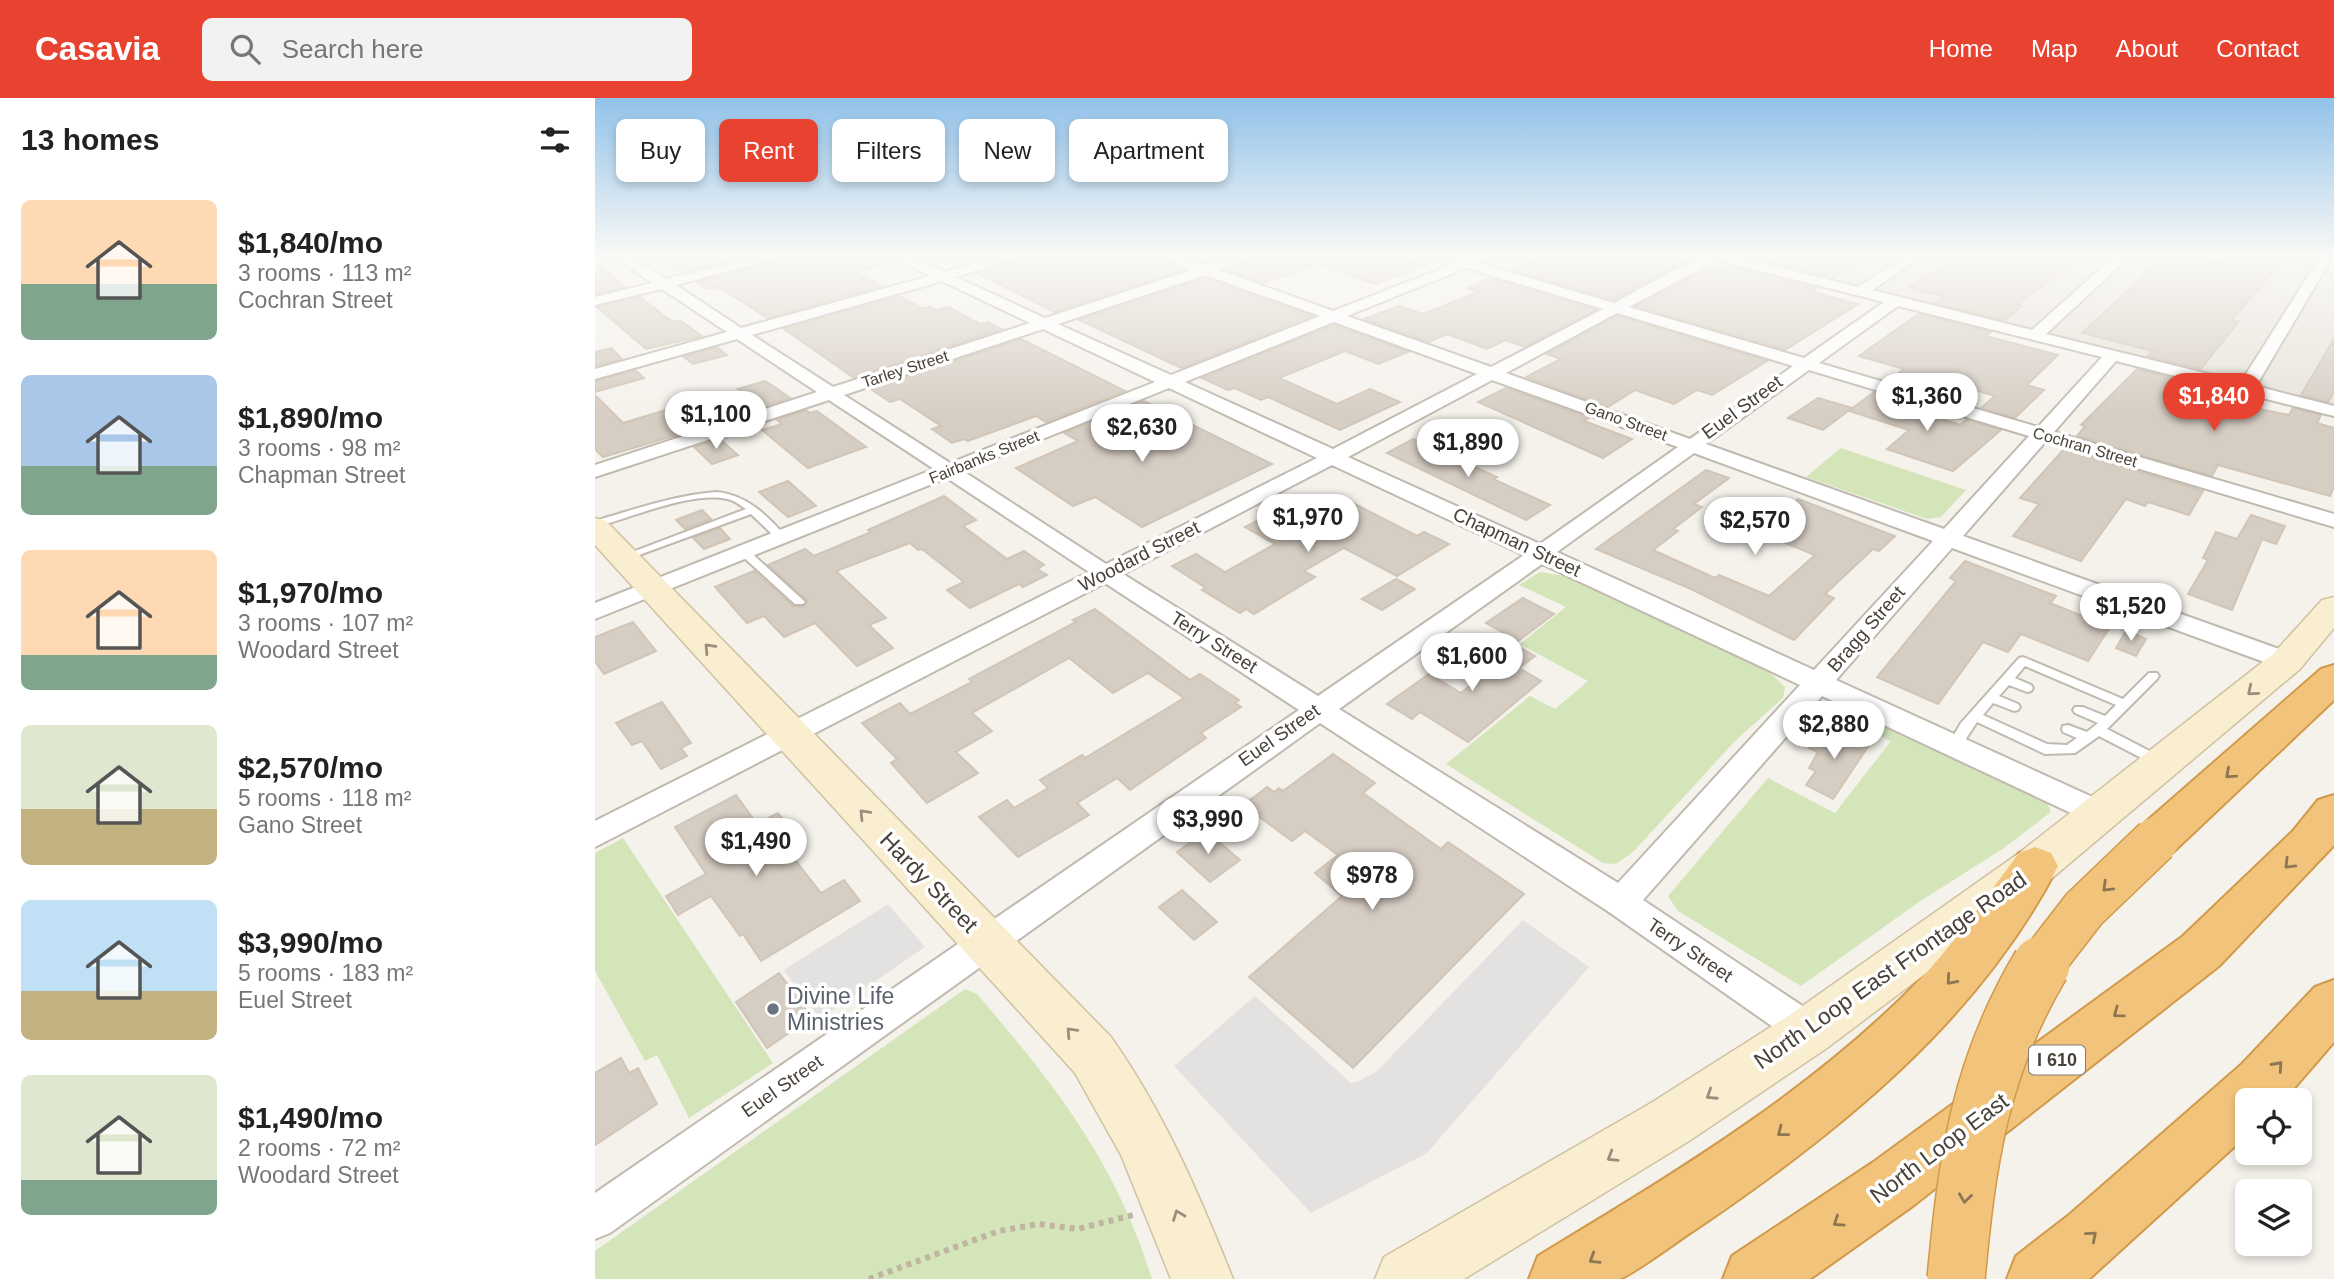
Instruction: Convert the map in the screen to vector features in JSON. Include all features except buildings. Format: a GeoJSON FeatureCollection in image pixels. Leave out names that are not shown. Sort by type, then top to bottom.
{"type":"FeatureCollection","features":[{"type":"Feature","properties":{"kind":"highway"},"geometry":{"type":"LineString","coordinates":[[1956,1279],[1964,1202],[1981,1101],[2011,1023],[2048,954],[2081,912],[2334,678]]}},
{"type":"Feature","properties":{"kind":"highway","name":"North Loop East"},"geometry":{"type":"LineString","coordinates":[[1755,1279],[1893,1184],[2201,951],[2309,844],[2334,812]]}},
{"type":"Feature","properties":{"kind":"highway"},"geometry":{"type":"LineString","coordinates":[[1561,1279],[1683,1203],[1774,1139],[1836,1090],[1933,1002],[1967,962],[2035,866]]}},
{"type":"Feature","properties":{"kind":"highway"},"geometry":{"type":"LineString","coordinates":[[2039,1279],[2091,1237],[2262,1083],[2334,1004]]}},
{"type":"Feature","properties":{"kind":"main road","name":"Hardy Street"},"geometry":{"type":"LineString","coordinates":[[595,526],[1093,1055],[1114,1085],[1169,1191],[1202,1279]]}},
{"type":"Feature","properties":{"kind":"main road","name":"North Loop East Frontage Road"},"geometry":{"type":"LineString","coordinates":[[1413,1277],[1670,1122],[1809,1031],[2035,866],[2287,661],[2334,607]]}},
{"type":"Feature","properties":{"kind":"street","name":"Terry Street"},"geometry":{"type":"LineString","coordinates":[[702,309],[1105,573],[1621,902],[1809,1031]]}},
{"type":"Feature","properties":{"kind":"street"},"geometry":{"type":"LineString","coordinates":[[595,374],[824,309]]}},
{"type":"Feature","properties":{"kind":"street","name":"Chapman Street"},"geometry":{"type":"LineString","coordinates":[[1011,309],[1821,681],[2099,813]]}},
{"type":"Feature","properties":{"kind":"street","name":"Tarley Street"},"geometry":{"type":"LineString","coordinates":[[595,471],[1086,309]]}},
{"type":"Feature","properties":{"kind":"street","name":"Gano Street"},"geometry":{"type":"LineString","coordinates":[[1316,309],[2287,661]]}},
{"type":"Feature","properties":{"kind":"street","name":"Fairbanks Street"},"geometry":{"type":"LineString","coordinates":[[595,612],[1352,309]]}},
{"type":"Feature","properties":{"kind":"street","name":"Woodard Street"},"geometry":{"type":"LineString","coordinates":[[595,835],[1616,309]]}},
{"type":"Feature","properties":{"kind":"street","name":"Cochran Street"},"geometry":{"type":"LineString","coordinates":[[1622,309],[2334,521]]}},
{"type":"Feature","properties":{"kind":"street","name":"Euel Street"},"geometry":{"type":"LineString","coordinates":[[595,1218],[1542,553],[1882,309]]}},
{"type":"Feature","properties":{"kind":"street"},"geometry":{"type":"LineString","coordinates":[[1930,309],[2334,411]]}},
{"type":"Feature","properties":{"kind":"street"},"geometry":{"type":"LineString","coordinates":[[2035,336],[2065,309]]}},
{"type":"Feature","properties":{"kind":"street"},"geometry":{"type":"LineString","coordinates":[[2246,388],[2295,309]]}},
{"type":"Feature","properties":{"kind":"street","name":"Bragg Street"},"geometry":{"type":"LineString","coordinates":[[1621,902],[2112,356]]}},
{"type":"Feature","properties":{"kind":"lane"},"geometry":{"type":"LineString","coordinates":[[595,526],[688,499],[717,495],[737,499],[753,510],[782,538]]}},
{"type":"Feature","properties":{"kind":"lane"},"geometry":{"type":"LineString","coordinates":[[624,557],[753,510]]}},
{"type":"Feature","properties":{"kind":"lane"},"geometry":{"type":"LineString","coordinates":[[744,553],[799,602]]}},
{"type":"Feature","properties":{"kind":"lane"},"geometry":{"type":"LineString","coordinates":[[1955,745],[1966,726],[1977,717],[2023,661],[2124,704]]}},
{"type":"Feature","properties":{"kind":"lane"},"geometry":{"type":"LineString","coordinates":[[1977,717],[2045,749],[2070,750],[2097,729],[2153,676]]}},
{"type":"Feature","properties":{"kind":"lane"},"geometry":{"type":"LineString","coordinates":[[2008,680],[2027,688]]}},
{"type":"Feature","properties":{"kind":"lane"},"geometry":{"type":"LineString","coordinates":[[1992,698],[2014,707]]}},
{"type":"Feature","properties":{"kind":"lane"},"geometry":{"type":"LineString","coordinates":[[2080,710],[2097,729],[2162,763]]}},
{"type":"Feature","properties":{"kind":"lane"},"geometry":{"type":"LineString","coordinates":[[2068,729],[2097,729]]}},
{"type":"Feature","properties":{"kind":"path"},"geometry":{"type":"LineString","coordinates":[[869,1279],[999,1231],[1038,1224],[1078,1229],[1127,1219],[1169,1191]]}},
{"type":"Feature","properties":{"kind":"shaded area"},"geometry":{"type":"Polygon","coordinates":[[[1941,309],[2334,309],[2334,408],[1941,309]]]}},
{"type":"Feature","properties":{"kind":"shaded area"},"geometry":{"type":"Polygon","coordinates":[[[888,904],[925,947],[820,1019],[784,970],[888,904]]]}},
{"type":"Feature","properties":{"kind":"shaded area"},"geometry":{"type":"Polygon","coordinates":[[[1523,920],[1589,967],[1427,1153],[1311,1213],[1174,1066],[1255,996],[1351,1083],[1359,1081],[1376,1072],[1523,920]]]}},
{"type":"Feature","properties":{"kind":"green space"},"geometry":{"type":"Polygon","coordinates":[[[1841,448],[1966,490],[1941,517],[1927,519],[1806,477],[1841,448]]]}},
{"type":"Feature","properties":{"kind":"green space"},"geometry":{"type":"Polygon","coordinates":[[[1540,572],[1576,578],[1766,669],[1785,687],[1783,698],[1736,740],[1634,851],[1616,864],[1603,863],[1446,764],[1530,696],[1555,709],[1588,681],[1520,644],[1566,607],[1519,585],[1540,572]]]}},
{"type":"Feature","properties":{"kind":"green space"},"geometry":{"type":"Polygon","coordinates":[[[1826,711],[1864,714],[2045,798],[2051,812],[2004,848],[1919,902],[1801,986],[1678,911],[1668,896],[1768,778],[1835,813],[1891,741],[1826,711]]]}},
{"type":"Feature","properties":{"kind":"green space"},"geometry":{"type":"Polygon","coordinates":[[[623,838],[773,1063],[689,1118],[657,1055],[645,1061],[595,971],[595,853],[623,838]]]}},
{"type":"Feature","properties":{"kind":"green space"},"geometry":{"type":"Polygon","coordinates":[[[965,989],[977,994],[1006,1028],[1080,1127],[1120,1198],[1152,1279],[595,1279],[595,1251],[965,989]]]}},
{"type":"Feature","properties":{"kind":"place","name":"Divine Life Ministries"},"geometry":{"type":"Point","coordinates":[773,1009]}}]}
